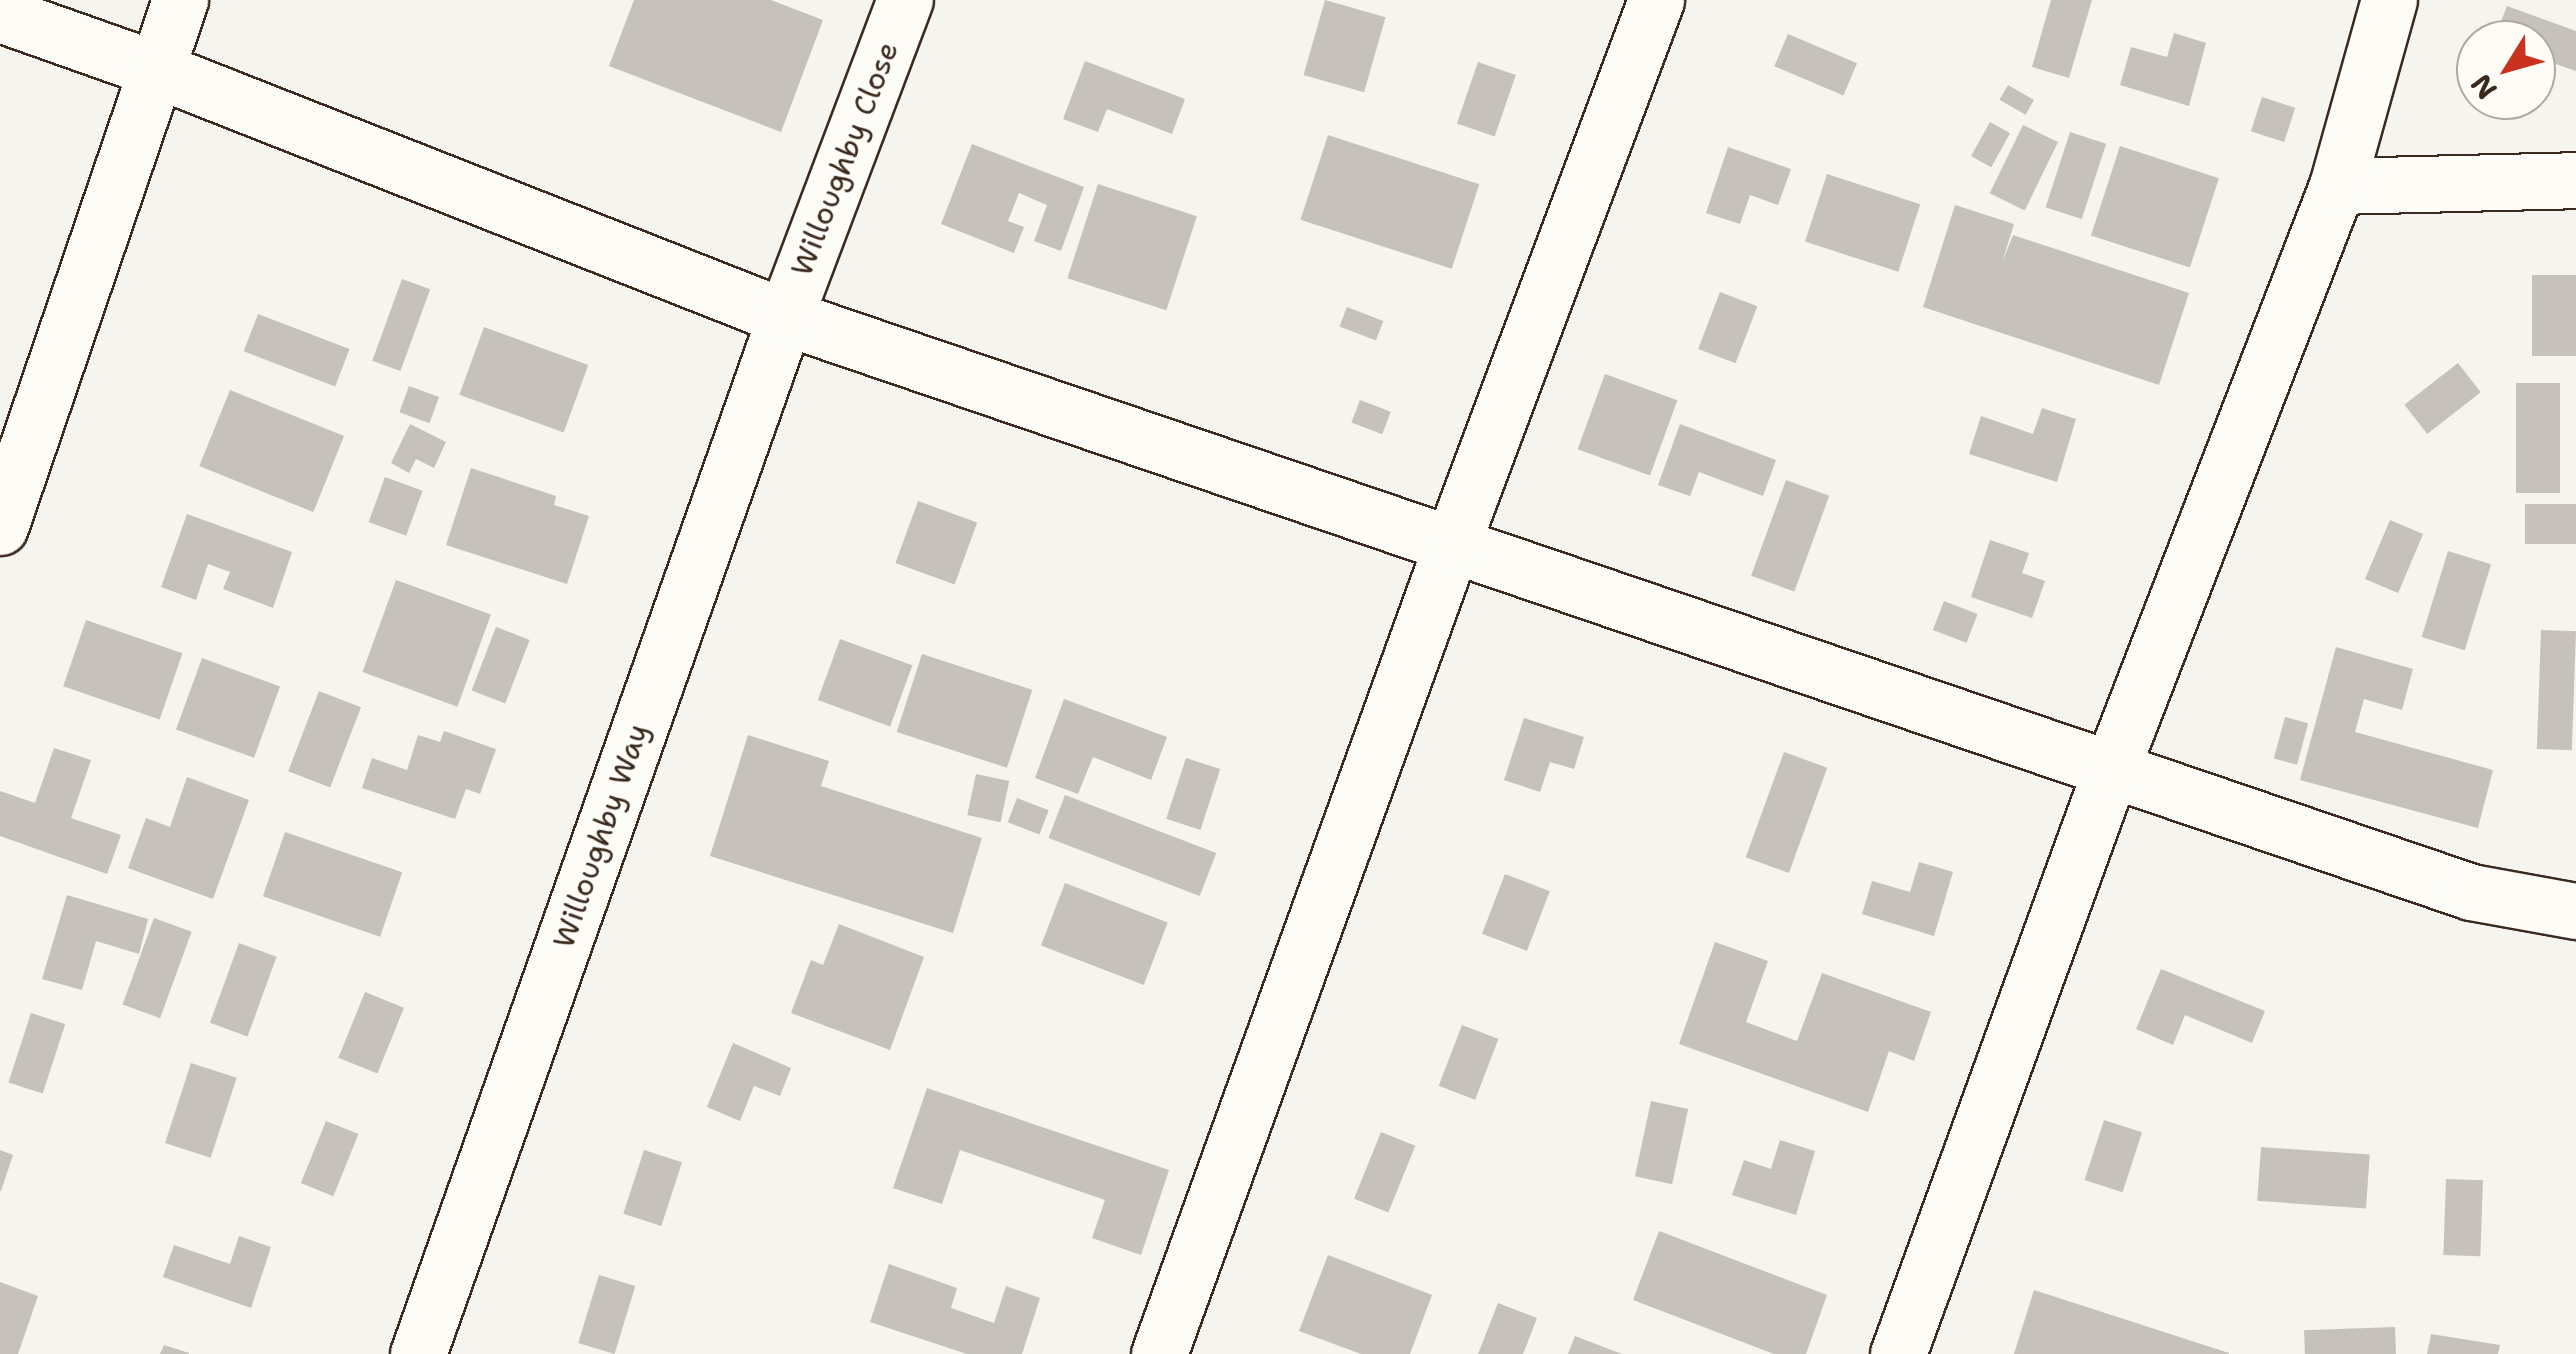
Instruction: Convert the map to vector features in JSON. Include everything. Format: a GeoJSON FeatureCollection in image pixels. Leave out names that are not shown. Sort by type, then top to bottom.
{"type":"FeatureCollection","features":[{"type":"Feature","properties":{"kind":"street"},"geometry":{"type":"LineString","coordinates":[[0,527],[180,0]]}},
{"type":"Feature","properties":{"kind":"street","name":"Willoughby Close"},"geometry":{"type":"LineString","coordinates":[[785,317],[905,0]]}},
{"type":"Feature","properties":{"kind":"street"},"geometry":{"type":"LineString","coordinates":[[1158,1354],[1452,544],[1656,0]]}},
{"type":"Feature","properties":{"kind":"street"},"geometry":{"type":"LineString","coordinates":[[1898,1354],[2110,772],[2336,186],[2389,0]]}},
{"type":"Feature","properties":{"kind":"street"},"geometry":{"type":"LineString","coordinates":[[0,14],[155,69],[785,317],[2471,892],[2576,912]]}},
{"type":"Feature","properties":{"kind":"street"},"geometry":{"type":"LineString","coordinates":[[2336,186],[2576,180]]}},
{"type":"Feature","properties":{"kind":"street","name":"Willoughby Way"},"geometry":{"type":"LineString","coordinates":[[418,1354],[785,317]]}},
{"type":"Feature","properties":{"kind":"building"},"geometry":{"type":"Polygon","coordinates":[[[634,0],[771,0],[823,20],[781,132],[609,66],[634,0]]]}},
{"type":"Feature","properties":{"kind":"building"},"geometry":{"type":"Polygon","coordinates":[[[1325,0],[1386,17],[1364,92],[1304,75],[1325,0]]]}},
{"type":"Feature","properties":{"kind":"building"},"geometry":{"type":"Polygon","coordinates":[[[2051,0],[2092,0],[2069,78],[2032,67],[2051,0]]]}},
{"type":"Feature","properties":{"kind":"building"},"geometry":{"type":"Polygon","coordinates":[[[2507,6],[2546,20],[2502,20],[2507,6]]]}},
{"type":"Feature","properties":{"kind":"building"},"geometry":{"type":"Polygon","coordinates":[[[2556,24],[2576,31],[2576,71],[2556,64],[2556,24]]]}},
{"type":"Feature","properties":{"kind":"building"},"geometry":{"type":"Polygon","coordinates":[[[2174,33],[2206,43],[2189,106],[2120,85],[2131,47],[2167,57],[2174,33]]]}},
{"type":"Feature","properties":{"kind":"building"},"geometry":{"type":"Polygon","coordinates":[[[1788,34],[1857,63],[1843,96],[1774,66],[1788,34]]]}},
{"type":"Feature","properties":{"kind":"building"},"geometry":{"type":"Polygon","coordinates":[[[1085,61],[1185,99],[1172,134],[1107,109],[1098,132],[1063,119],[1085,61]]]}},
{"type":"Feature","properties":{"kind":"building"},"geometry":{"type":"Polygon","coordinates":[[[1478,62],[1516,75],[1495,136],[1457,123],[1478,62]]]}},
{"type":"Feature","properties":{"kind":"building"},"geometry":{"type":"Polygon","coordinates":[[[2008,85],[2034,100],[2025,115],[2000,100],[2008,85]]]}},
{"type":"Feature","properties":{"kind":"building"},"geometry":{"type":"Polygon","coordinates":[[[2262,97],[2295,108],[2284,142],[2251,131],[2262,97]]]}},
{"type":"Feature","properties":{"kind":"building"},"geometry":{"type":"Polygon","coordinates":[[[1990,122],[2010,133],[1991,167],[1971,156],[1990,122]]]}},
{"type":"Feature","properties":{"kind":"building"},"geometry":{"type":"Polygon","coordinates":[[[2023,125],[2058,142],[2025,210],[1990,193],[2023,125]]]}},
{"type":"Feature","properties":{"kind":"building"},"geometry":{"type":"Polygon","coordinates":[[[2070,132],[2106,144],[2082,219],[2046,207],[2070,132]]]}},
{"type":"Feature","properties":{"kind":"building"},"geometry":{"type":"Polygon","coordinates":[[[1328,135],[1479,184],[1452,269],[1300,220],[1328,135]]]}},
{"type":"Feature","properties":{"kind":"building"},"geometry":{"type":"Polygon","coordinates":[[[972,144],[1084,187],[1061,251],[1034,241],[1047,205],[1019,193],[1008,221],[1024,227],[1014,253],[941,224],[972,144]]]}},
{"type":"Feature","properties":{"kind":"building"},"geometry":{"type":"Polygon","coordinates":[[[2120,146],[2219,178],[2190,268],[2091,235],[2120,146]]]}},
{"type":"Feature","properties":{"kind":"building"},"geometry":{"type":"Polygon","coordinates":[[[1728,147],[1791,169],[1778,205],[1750,195],[1740,224],[1706,213],[1728,147]]]}},
{"type":"Feature","properties":{"kind":"building"},"geometry":{"type":"Polygon","coordinates":[[[1827,174],[1920,204],[1898,272],[1805,242],[1827,174]]]}},
{"type":"Feature","properties":{"kind":"building"},"geometry":{"type":"Polygon","coordinates":[[[1098,184],[1197,216],[1166,310],[1067,278],[1098,184]]]}},
{"type":"Feature","properties":{"kind":"building"},"geometry":{"type":"Polygon","coordinates":[[[1955,205],[2014,224],[2002,263],[2013,235],[2189,293],[2159,385],[1923,307],[1955,205]]]}},
{"type":"Feature","properties":{"kind":"building"},"geometry":{"type":"Polygon","coordinates":[[[2532,275],[2576,275],[2576,356],[2532,356],[2532,275]]]}},
{"type":"Feature","properties":{"kind":"building"},"geometry":{"type":"Polygon","coordinates":[[[402,279],[430,289],[400,371],[372,361],[402,279]]]}},
{"type":"Feature","properties":{"kind":"building"},"geometry":{"type":"Polygon","coordinates":[[[1720,292],[1757,306],[1735,363],[1698,349],[1720,292]]]}},
{"type":"Feature","properties":{"kind":"building"},"geometry":{"type":"Polygon","coordinates":[[[1347,307],[1383,321],[1376,341],[1339,327],[1347,307]]]}},
{"type":"Feature","properties":{"kind":"building"},"geometry":{"type":"Polygon","coordinates":[[[258,314],[349,349],[335,386],[244,351],[258,314]]]}},
{"type":"Feature","properties":{"kind":"building"},"geometry":{"type":"Polygon","coordinates":[[[484,327],[588,365],[564,433],[459,395],[484,327]]]}},
{"type":"Feature","properties":{"kind":"building"},"geometry":{"type":"Polygon","coordinates":[[[2458,363],[2481,392],[2427,434],[2404,405],[2458,363]]]}},
{"type":"Feature","properties":{"kind":"building"},"geometry":{"type":"Polygon","coordinates":[[[1605,374],[1677,400],[1650,476],[1578,449],[1605,374]]]}},
{"type":"Feature","properties":{"kind":"building"},"geometry":{"type":"Polygon","coordinates":[[[2516,383],[2560,383],[2560,493],[2516,493],[2516,383]]]}},
{"type":"Feature","properties":{"kind":"building"},"geometry":{"type":"Polygon","coordinates":[[[409,386],[439,397],[429,423],[399,412],[409,386]]]}},
{"type":"Feature","properties":{"kind":"building"},"geometry":{"type":"Polygon","coordinates":[[[230,390],[344,436],[313,512],[199,466],[230,390]]]}},
{"type":"Feature","properties":{"kind":"building"},"geometry":{"type":"Polygon","coordinates":[[[1360,400],[1391,412],[1382,434],[1351,422],[1360,400]]]}},
{"type":"Feature","properties":{"kind":"building"},"geometry":{"type":"Polygon","coordinates":[[[2042,408],[2076,419],[2057,482],[1969,454],[1981,416],[2033,434],[2042,408]]]}},
{"type":"Feature","properties":{"kind":"building"},"geometry":{"type":"Polygon","coordinates":[[[410,424],[446,442],[434,468],[416,459],[409,473],[391,463],[410,424]]]}},
{"type":"Feature","properties":{"kind":"building"},"geometry":{"type":"Polygon","coordinates":[[[1680,424],[1776,460],[1763,496],[1699,472],[1690,496],[1658,485],[1680,424]]]}},
{"type":"Feature","properties":{"kind":"building"},"geometry":{"type":"Polygon","coordinates":[[[471,468],[556,496],[554,505],[589,516],[567,584],[446,545],[471,468]]]}},
{"type":"Feature","properties":{"kind":"building"},"geometry":{"type":"Polygon","coordinates":[[[385,477],[423,491],[406,536],[369,522],[385,477]]]}},
{"type":"Feature","properties":{"kind":"building"},"geometry":{"type":"Polygon","coordinates":[[[1786,480],[1829,496],[1794,592],[1751,576],[1786,480]]]}},
{"type":"Feature","properties":{"kind":"building"},"geometry":{"type":"Polygon","coordinates":[[[918,501],[977,523],[955,585],[895,563],[918,501]]]}},
{"type":"Feature","properties":{"kind":"building"},"geometry":{"type":"Polygon","coordinates":[[[2525,504],[2576,504],[2576,544],[2525,544],[2525,504]]]}},
{"type":"Feature","properties":{"kind":"building"},"geometry":{"type":"Polygon","coordinates":[[[187,514],[292,552],[273,608],[223,589],[230,572],[208,564],[196,600],[161,587],[187,514]]]}},
{"type":"Feature","properties":{"kind":"building"},"geometry":{"type":"Polygon","coordinates":[[[2390,520],[2423,534],[2398,593],[2365,579],[2390,520]]]}},
{"type":"Feature","properties":{"kind":"building"},"geometry":{"type":"Polygon","coordinates":[[[1990,540],[2029,553],[2022,573],[2045,581],[2032,618],[1971,597],[1990,540]]]}},
{"type":"Feature","properties":{"kind":"building"},"geometry":{"type":"Polygon","coordinates":[[[2448,551],[2491,564],[2465,650],[2422,637],[2448,551]]]}},
{"type":"Feature","properties":{"kind":"building"},"geometry":{"type":"Polygon","coordinates":[[[396,580],[491,615],[457,707],[362,672],[396,580]]]}},
{"type":"Feature","properties":{"kind":"building"},"geometry":{"type":"Polygon","coordinates":[[[1944,601],[1978,614],[1966,643],[1933,630],[1944,601]]]}},
{"type":"Feature","properties":{"kind":"building"},"geometry":{"type":"Polygon","coordinates":[[[86,620],[182,653],[160,719],[63,686],[86,620]]]}},
{"type":"Feature","properties":{"kind":"building"},"geometry":{"type":"Polygon","coordinates":[[[496,627],[530,640],[505,703],[472,690],[496,627]]]}},
{"type":"Feature","properties":{"kind":"building"},"geometry":{"type":"Polygon","coordinates":[[[2541,630],[2576,631],[2572,750],[2537,749],[2541,630]]]}},
{"type":"Feature","properties":{"kind":"building"},"geometry":{"type":"Polygon","coordinates":[[[840,639],[912,665],[890,726],[818,700],[840,639]]]}},
{"type":"Feature","properties":{"kind":"building"},"geometry":{"type":"Polygon","coordinates":[[[2336,647],[2413,669],[2402,710],[2364,699],[2355,732],[2493,770],[2478,828],[2300,780],[2336,647]]]}},
{"type":"Feature","properties":{"kind":"building"},"geometry":{"type":"Polygon","coordinates":[[[922,654],[1032,690],[1007,768],[897,732],[922,654]]]}},
{"type":"Feature","properties":{"kind":"building"},"geometry":{"type":"Polygon","coordinates":[[[202,658],[280,686],[254,758],[176,729],[202,658]]]}},
{"type":"Feature","properties":{"kind":"building"},"geometry":{"type":"Polygon","coordinates":[[[319,691],[361,707],[330,787],[288,771],[319,691]]]}},
{"type":"Feature","properties":{"kind":"building"},"geometry":{"type":"Polygon","coordinates":[[[1064,699],[1167,737],[1151,780],[1093,757],[1078,794],[1035,778],[1064,699]]]}},
{"type":"Feature","properties":{"kind":"building"},"geometry":{"type":"Polygon","coordinates":[[[2285,717],[2308,723],[2297,765],[2274,759],[2285,717]]]}},
{"type":"Feature","properties":{"kind":"building"},"geometry":{"type":"Polygon","coordinates":[[[1524,718],[1584,737],[1574,769],[1550,762],[1540,792],[1504,780],[1524,718]]]}},
{"type":"Feature","properties":{"kind":"building"},"geometry":{"type":"Polygon","coordinates":[[[444,731],[496,749],[480,794],[466,789],[455,819],[362,788],[372,758],[407,770],[418,735],[440,742],[444,731]]]}},
{"type":"Feature","properties":{"kind":"building"},"geometry":{"type":"Polygon","coordinates":[[[748,735],[829,761],[821,786],[982,838],[953,933],[710,856],[748,735]]]}},
{"type":"Feature","properties":{"kind":"building"},"geometry":{"type":"Polygon","coordinates":[[[54,748],[91,760],[71,818],[121,835],[107,874],[0,836],[0,791],[35,803],[54,748]]]}},
{"type":"Feature","properties":{"kind":"building"},"geometry":{"type":"Polygon","coordinates":[[[1784,752],[1827,768],[1789,873],[1746,857],[1784,752]]]}},
{"type":"Feature","properties":{"kind":"building"},"geometry":{"type":"Polygon","coordinates":[[[1186,758],[1220,769],[1200,830],[1166,819],[1186,758]]]}},
{"type":"Feature","properties":{"kind":"building"},"geometry":{"type":"Polygon","coordinates":[[[976,774],[1009,781],[1001,822],[967,815],[976,774]]]}},
{"type":"Feature","properties":{"kind":"building"},"geometry":{"type":"Polygon","coordinates":[[[187,777],[249,800],[213,899],[128,868],[146,818],[170,827],[187,777]]]}},
{"type":"Feature","properties":{"kind":"building"},"geometry":{"type":"Polygon","coordinates":[[[1065,795],[1216,853],[1200,896],[1049,838],[1065,795]]]}},
{"type":"Feature","properties":{"kind":"building"},"geometry":{"type":"Polygon","coordinates":[[[1017,798],[1049,810],[1039,834],[1008,822],[1017,798]]]}},
{"type":"Feature","properties":{"kind":"building"},"geometry":{"type":"Polygon","coordinates":[[[285,832],[402,872],[380,937],[263,896],[285,832]]]}},
{"type":"Feature","properties":{"kind":"building"},"geometry":{"type":"Polygon","coordinates":[[[1919,862],[1953,872],[1934,936],[1862,914],[1872,881],[1910,892],[1919,862]]]}},
{"type":"Feature","properties":{"kind":"building"},"geometry":{"type":"Polygon","coordinates":[[[1505,874],[1550,891],[1527,951],[1482,934],[1505,874]]]}},
{"type":"Feature","properties":{"kind":"building"},"geometry":{"type":"Polygon","coordinates":[[[1065,883],[1168,922],[1144,985],[1041,946],[1065,883]]]}},
{"type":"Feature","properties":{"kind":"building"},"geometry":{"type":"Polygon","coordinates":[[[67,895],[148,919],[139,954],[96,941],[82,990],[42,979],[67,895]]]}},
{"type":"Feature","properties":{"kind":"building"},"geometry":{"type":"Polygon","coordinates":[[[154,918],[192,932],[160,1018],[123,1004],[154,918]]]}},
{"type":"Feature","properties":{"kind":"building"},"geometry":{"type":"Polygon","coordinates":[[[839,924],[924,957],[890,1050],[791,1013],[811,960],[823,965],[839,924]]]}},
{"type":"Feature","properties":{"kind":"building"},"geometry":{"type":"Polygon","coordinates":[[[1715,942],[1768,961],[1746,1022],[1797,1041],[1822,973],[1931,1012],[1914,1061],[1889,1051],[1868,1112],[1679,1044],[1715,942]]]}},
{"type":"Feature","properties":{"kind":"building"},"geometry":{"type":"Polygon","coordinates":[[[239,943],[277,957],[248,1037],[210,1023],[239,943]]]}},
{"type":"Feature","properties":{"kind":"building"},"geometry":{"type":"Polygon","coordinates":[[[2161,969],[2265,1011],[2252,1043],[2185,1015],[2173,1045],[2136,1029],[2161,969]]]}},
{"type":"Feature","properties":{"kind":"building"},"geometry":{"type":"Polygon","coordinates":[[[365,992],[404,1008],[377,1074],[338,1058],[365,992]]]}},
{"type":"Feature","properties":{"kind":"building"},"geometry":{"type":"Polygon","coordinates":[[[31,1013],[65,1024],[43,1094],[8,1082],[31,1013]]]}},
{"type":"Feature","properties":{"kind":"building"},"geometry":{"type":"Polygon","coordinates":[[[1462,1025],[1498,1039],[1475,1100],[1439,1086],[1462,1025]]]}},
{"type":"Feature","properties":{"kind":"building"},"geometry":{"type":"Polygon","coordinates":[[[733,1043],[791,1068],[780,1096],[754,1086],[740,1121],[707,1107],[733,1043]]]}},
{"type":"Feature","properties":{"kind":"building"},"geometry":{"type":"Polygon","coordinates":[[[191,1063],[237,1078],[211,1158],[165,1143],[191,1063]]]}},
{"type":"Feature","properties":{"kind":"building"},"geometry":{"type":"Polygon","coordinates":[[[927,1088],[1169,1170],[1141,1255],[1092,1238],[1105,1200],[960,1150],[942,1204],[893,1188],[927,1088]]]}},
{"type":"Feature","properties":{"kind":"building"},"geometry":{"type":"Polygon","coordinates":[[[1651,1101],[1688,1109],[1672,1184],[1635,1176],[1651,1101]]]}},
{"type":"Feature","properties":{"kind":"building"},"geometry":{"type":"Polygon","coordinates":[[[2104,1120],[2142,1132],[2123,1192],[2085,1180],[2104,1120]]]}},
{"type":"Feature","properties":{"kind":"building"},"geometry":{"type":"Polygon","coordinates":[[[326,1121],[358,1134],[333,1196],[301,1183],[326,1121]]]}},
{"type":"Feature","properties":{"kind":"building"},"geometry":{"type":"Polygon","coordinates":[[[1381,1132],[1415,1146],[1388,1213],[1354,1199],[1381,1132]]]}},
{"type":"Feature","properties":{"kind":"building"},"geometry":{"type":"Polygon","coordinates":[[[1780,1140],[1815,1151],[1796,1215],[1732,1195],[1744,1160],[1771,1169],[1780,1140]]]}},
{"type":"Feature","properties":{"kind":"building"},"geometry":{"type":"Polygon","coordinates":[[[2261,1147],[2370,1155],[2366,1208],[2257,1201],[2261,1147]]]}},
{"type":"Feature","properties":{"kind":"building"},"geometry":{"type":"Polygon","coordinates":[[[0,1150],[13,1155],[1,1191],[0,1191],[0,1150]]]}},
{"type":"Feature","properties":{"kind":"building"},"geometry":{"type":"Polygon","coordinates":[[[644,1150],[682,1162],[661,1226],[623,1214],[644,1150]]]}},
{"type":"Feature","properties":{"kind":"building"},"geometry":{"type":"Polygon","coordinates":[[[2446,1179],[2483,1180],[2480,1256],[2443,1255],[2446,1179]]]}},
{"type":"Feature","properties":{"kind":"building"},"geometry":{"type":"Polygon","coordinates":[[[1659,1231],[1827,1295],[1806,1354],[1774,1354],[1633,1300],[1659,1231]]]}},
{"type":"Feature","properties":{"kind":"building"},"geometry":{"type":"Polygon","coordinates":[[[239,1236],[271,1247],[251,1308],[163,1277],[174,1245],[230,1264],[239,1236]]]}},
{"type":"Feature","properties":{"kind":"building"},"geometry":{"type":"Polygon","coordinates":[[[1328,1255],[1432,1295],[1410,1354],[1361,1354],[1299,1331],[1328,1255]]]}},
{"type":"Feature","properties":{"kind":"building"},"geometry":{"type":"Polygon","coordinates":[[[889,1264],[957,1288],[951,1308],[994,1323],[1006,1286],[1040,1298],[1022,1354],[967,1354],[870,1322],[889,1264]]]}},
{"type":"Feature","properties":{"kind":"building"},"geometry":{"type":"Polygon","coordinates":[[[599,1275],[635,1286],[615,1354],[578,1343],[599,1275]]]}},
{"type":"Feature","properties":{"kind":"building"},"geometry":{"type":"Polygon","coordinates":[[[0,1282],[38,1296],[18,1354],[0,1354],[0,1282]]]}},
{"type":"Feature","properties":{"kind":"building"},"geometry":{"type":"Polygon","coordinates":[[[2034,1290],[2229,1353],[2229,1354],[2014,1354],[2034,1290]]]}},
{"type":"Feature","properties":{"kind":"building"},"geometry":{"type":"Polygon","coordinates":[[[1498,1303],[1537,1318],[1523,1354],[1478,1354],[1498,1303]]]}},
{"type":"Feature","properties":{"kind":"building"},"geometry":{"type":"Polygon","coordinates":[[[2395,1327],[2396,1354],[2305,1354],[2304,1330],[2395,1327]]]}},
{"type":"Feature","properties":{"kind":"building"},"geometry":{"type":"Polygon","coordinates":[[[2431,1334],[2500,1345],[2498,1354],[2427,1354],[2431,1334]]]}},
{"type":"Feature","properties":{"kind":"building"},"geometry":{"type":"Polygon","coordinates":[[[1575,1336],[1622,1354],[1568,1354],[1575,1336]]]}},
{"type":"Feature","properties":{"kind":"building"},"geometry":{"type":"Polygon","coordinates":[[[164,1345],[189,1353],[189,1354],[160,1354],[164,1345]]]}}]}
